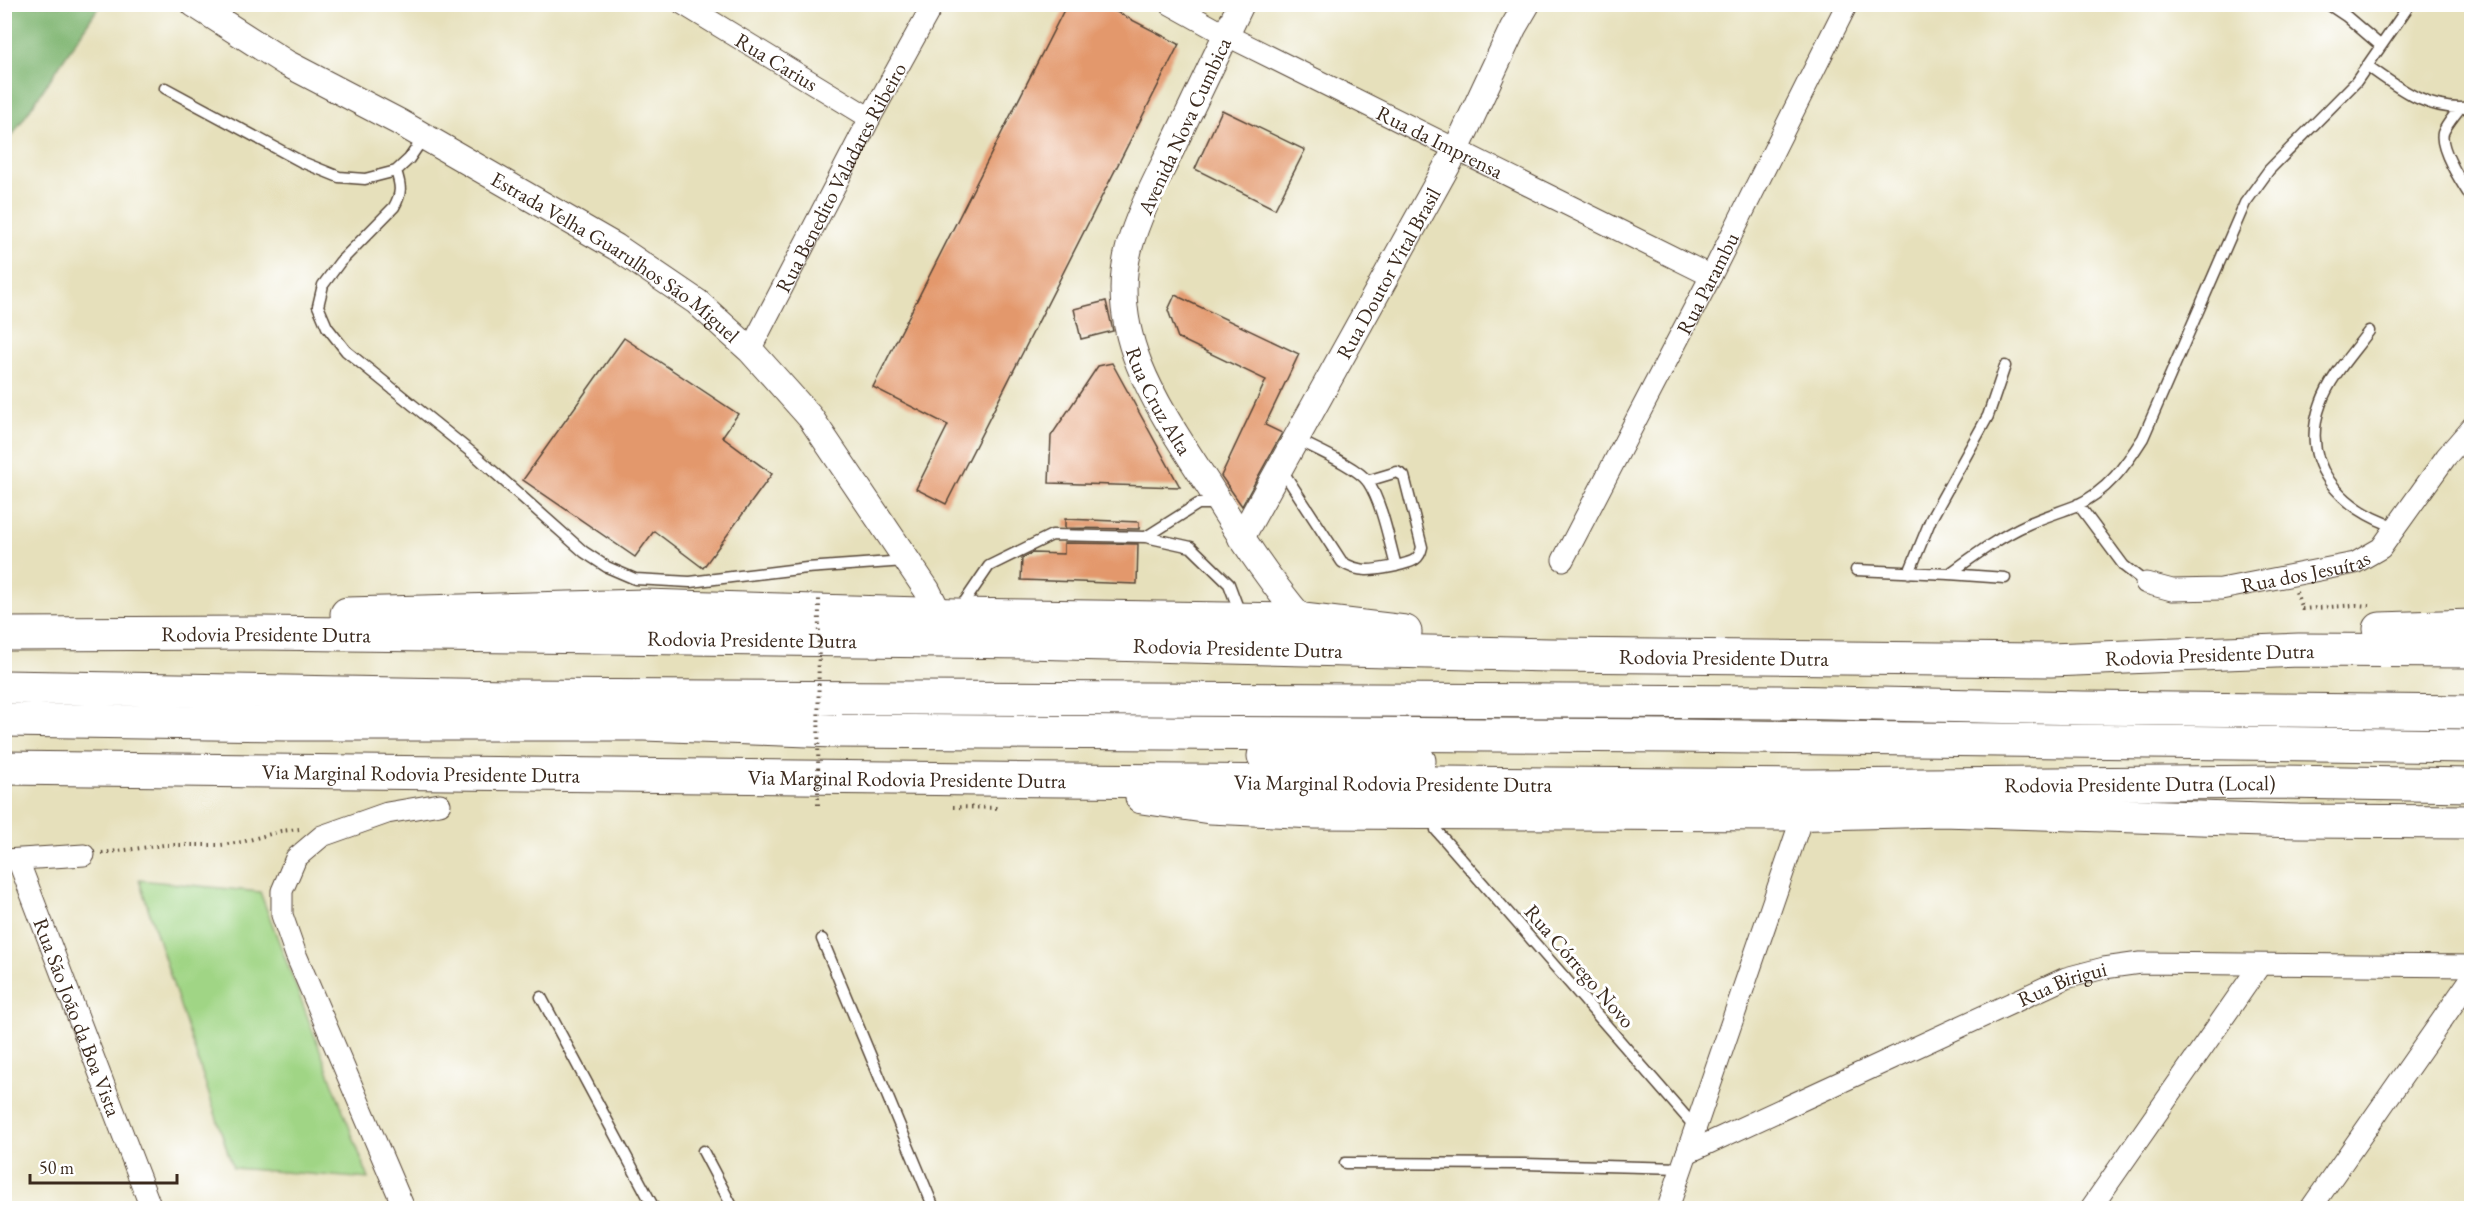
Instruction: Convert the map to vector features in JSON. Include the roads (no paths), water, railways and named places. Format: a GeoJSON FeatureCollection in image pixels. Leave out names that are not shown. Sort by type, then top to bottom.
{"type":"FeatureCollection","features":[{"type":"Feature","properties":{"kind":"highway"},"geometry":{"type":"LineString","coordinates":[[260,633],[320,616],[645,606],[947,615],[1303,620],[1375,629],[1527,642],[1550,655]]}},
{"type":"Feature","properties":{"kind":"highway"},"geometry":{"type":"LineString","coordinates":[[2051,660],[2086,642],[2292,631],[2472,626]]}},
{"type":"Feature","properties":{"kind":"highway","name":"Rodovia Presidente Dutra"},"geometry":{"type":"LineString","coordinates":[[4,634],[260,633],[1025,642],[1550,655],[2051,660],[2299,650],[2472,651]]}},
{"type":"Feature","properties":{"kind":"highway","name":"Rodovia Presidente Dutra"},"geometry":{"type":"LineString","coordinates":[[4,687],[508,696],[1779,702],[2472,712]]}},
{"type":"Feature","properties":{"kind":"highway"},"geometry":{"type":"LineString","coordinates":[[4,720],[287,724],[644,724],[834,730],[2472,746]]}},
{"type":"Feature","properties":{"kind":"highway"},"geometry":{"type":"LineString","coordinates":[[834,730],[890,741],[1127,747],[1236,755],[1742,768],[1810,786]]}},
{"type":"Feature","properties":{"kind":"highway","name":"Via Marginal Rodovia Presidente Dutra"},"geometry":{"type":"LineString","coordinates":[[4,768],[1810,786]]}},
{"type":"Feature","properties":{"kind":"highway"},"geometry":{"type":"LineString","coordinates":[[1064,780],[1161,801],[1210,807],[1315,812],[1781,813],[1942,810],[2298,821],[2472,822]]}},
{"type":"Feature","properties":{"kind":"highway","name":"Rodovia Presidente Dutra (Local)"},"geometry":{"type":"LineString","coordinates":[[1810,786],[2282,782],[2472,785]]}},
{"type":"Feature","properties":{"kind":"street","name":"Estrada Velha Guarulhos São Miguel"},"geometry":{"type":"LineString","coordinates":[[194,4],[286,63],[425,137],[616,247],[697,302],[750,350],[810,417],[927,590],[947,615]]}},
{"type":"Feature","properties":{"kind":"street","name":"Rua Carius"},"geometry":{"type":"LineString","coordinates":[[683,4],[870,118]]}},
{"type":"Feature","properties":{"kind":"street","name":"Rua Benedito Valadares Ribeiro"},"geometry":{"type":"LineString","coordinates":[[750,350],[870,118],[933,4]]}},
{"type":"Feature","properties":{"kind":"street","name":"Rua da Imprensa"},"geometry":{"type":"LineString","coordinates":[[1170,4],[1226,35],[1711,276]]}},
{"type":"Feature","properties":{"kind":"street","name":"Avenida Nova Cumbica"},"geometry":{"type":"LineString","coordinates":[[1129,249],[1146,203],[1241,4]]}},
{"type":"Feature","properties":{"kind":"street","name":"Rua Doutor Vital Brasil"},"geometry":{"type":"LineString","coordinates":[[1241,538],[1457,148],[1513,28],[1527,4]]}},
{"type":"Feature","properties":{"kind":"street","name":"Rua Parambu"},"geometry":{"type":"LineString","coordinates":[[1563,560],[1711,276],[1847,4]]}},
{"type":"Feature","properties":{"kind":"street","name":"Rua Cruz Alta"},"geometry":{"type":"LineString","coordinates":[[1129,249],[1123,291],[1130,337],[1145,380],[1241,538]]}},
{"type":"Feature","properties":{"kind":"street","name":"Rua dos Jesuítas"},"geometry":{"type":"LineString","coordinates":[[2146,583],[2172,590],[2221,589],[2355,564],[2381,548],[2445,457],[2472,427]]}},
{"type":"Feature","properties":{"kind":"street"},"geometry":{"type":"LineString","coordinates":[[1241,538],[1267,577],[1303,620]]}},
{"type":"Feature","properties":{"kind":"street"},"geometry":{"type":"LineString","coordinates":[[1249,619],[1266,597],[1267,577]]}},
{"type":"Feature","properties":{"kind":"street"},"geometry":{"type":"LineString","coordinates":[[404,1209],[296,955],[282,915],[282,891],[296,858],[322,836],[387,813],[440,804]]}},
{"type":"Feature","properties":{"kind":"street"},"geometry":{"type":"LineString","coordinates":[[1668,1209],[1800,823]]}},
{"type":"Feature","properties":{"kind":"street"},"geometry":{"type":"LineString","coordinates":[[11,860],[84,855]]}},
{"type":"Feature","properties":{"kind":"street","name":"Rua São João da Boa Vista"},"geometry":{"type":"LineString","coordinates":[[11,860],[151,1209]]}},
{"type":"Feature","properties":{"kind":"street","name":"Rua Birigui"},"geometry":{"type":"LineString","coordinates":[[1685,1160],[2066,978],[2104,968],[2140,963],[2472,966]]}},
{"type":"Feature","properties":{"kind":"street"},"geometry":{"type":"LineString","coordinates":[[2091,1209],[2260,965]]}},
{"type":"Feature","properties":{"kind":"street"},"geometry":{"type":"LineString","coordinates":[[2311,1209],[2472,977]]}},
{"type":"Feature","properties":{"kind":"lane"},"geometry":{"type":"LineString","coordinates":[[2328,4],[2381,46]]}},
{"type":"Feature","properties":{"kind":"lane"},"geometry":{"type":"LineString","coordinates":[[1949,573],[1991,544],[2027,524],[2078,504],[2112,482],[2144,438],[2245,203],[2269,170],[2368,67],[2410,4]]}},
{"type":"Feature","properties":{"kind":"lane"},"geometry":{"type":"LineString","coordinates":[[2368,67],[2419,100],[2438,107],[2459,109],[2472,107]]}},
{"type":"Feature","properties":{"kind":"lane"},"geometry":{"type":"LineString","coordinates":[[165,88],[302,162],[339,177],[365,179],[396,171],[409,159],[425,137]]}},
{"type":"Feature","properties":{"kind":"lane"},"geometry":{"type":"LineString","coordinates":[[2459,109],[2442,136],[2444,147],[2472,199]]}},
{"type":"Feature","properties":{"kind":"lane"},"geometry":{"type":"LineString","coordinates":[[396,171],[401,186],[400,197],[394,207],[340,262],[323,285],[318,306],[327,327],[346,351],[476,456],[584,552],[607,567],[635,579],[690,582],[807,568],[907,561]]}},
{"type":"Feature","properties":{"kind":"lane"},"geometry":{"type":"LineString","coordinates":[[2369,331],[2335,377],[2321,403],[2314,432],[2318,460],[2330,483],[2353,506],[2374,519],[2397,527]]}},
{"type":"Feature","properties":{"kind":"lane"},"geometry":{"type":"LineString","coordinates":[[1909,573],[1931,519],[1988,416],[2005,366]]}},
{"type":"Feature","properties":{"kind":"lane"},"geometry":{"type":"LineString","coordinates":[[1296,438],[1358,472],[1367,481],[1375,497],[1396,566]]}},
{"type":"Feature","properties":{"kind":"lane"},"geometry":{"type":"LineString","coordinates":[[1280,466],[1342,562],[1365,572],[1416,561],[1421,556],[1422,547],[1404,476],[1397,472],[1367,481]]}},
{"type":"Feature","properties":{"kind":"lane"},"geometry":{"type":"LineString","coordinates":[[1146,537],[1198,504],[1220,504]]}},
{"type":"Feature","properties":{"kind":"lane"},"geometry":{"type":"LineString","coordinates":[[2078,504],[2124,566],[2146,583]]}},
{"type":"Feature","properties":{"kind":"lane"},"geometry":{"type":"LineString","coordinates":[[947,615],[989,567],[1052,536],[1146,537],[1191,547],[1228,584],[1249,619]]}},
{"type":"Feature","properties":{"kind":"lane"},"geometry":{"type":"LineString","coordinates":[[1856,570],[1949,573],[2005,578]]}},
{"type":"Feature","properties":{"kind":"lane","name":"Rua Córrego Novo"},"geometry":{"type":"LineString","coordinates":[[1436,830],[1695,1127]]}},
{"type":"Feature","properties":{"kind":"lane"},"geometry":{"type":"LineString","coordinates":[[822,939],[934,1209]]}},
{"type":"Feature","properties":{"kind":"lane"},"geometry":{"type":"LineString","coordinates":[[541,997],[654,1209]]}},
{"type":"Feature","properties":{"kind":"lane"},"geometry":{"type":"LineString","coordinates":[[704,1151],[733,1209]]}},
{"type":"Feature","properties":{"kind":"lane"},"geometry":{"type":"LineString","coordinates":[[1345,1163],[1524,1164],[1685,1160]]}}]}
